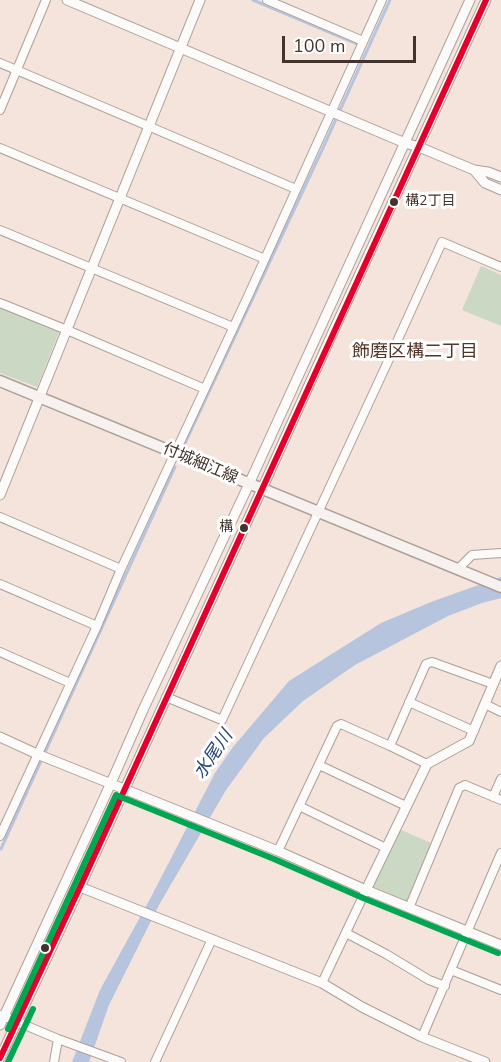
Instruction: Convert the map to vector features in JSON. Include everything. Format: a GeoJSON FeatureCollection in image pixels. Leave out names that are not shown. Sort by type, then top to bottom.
{"type":"FeatureCollection","features":[{"type":"Feature","properties":{"kind":"main road","name":"付城細江線"},"geometry":{"type":"LineString","coordinates":[[0,381],[501,587]]}},
{"type":"Feature","properties":{"kind":"street"},"geometry":{"type":"LineString","coordinates":[[0,110],[46,0]]}},
{"type":"Feature","properties":{"kind":"street"},"geometry":{"type":"LineString","coordinates":[[67,0],[405,143],[474,170],[501,177]]}},
{"type":"Feature","properties":{"kind":"street"},"geometry":{"type":"LineString","coordinates":[[0,495],[200,0]]}},
{"type":"Feature","properties":{"kind":"street"},"geometry":{"type":"LineString","coordinates":[[267,0],[363,41]]}},
{"type":"Feature","properties":{"kind":"street"},"geometry":{"type":"LineString","coordinates":[[0,836],[382,0]]}},
{"type":"Feature","properties":{"kind":"street"},"geometry":{"type":"LineString","coordinates":[[121,1062],[17,1021],[1,1018],[111,783],[142,710],[249,484],[470,0]]}},
{"type":"Feature","properties":{"kind":"street"},"geometry":{"type":"LineString","coordinates":[[0,1058],[486,0]]}},
{"type":"Feature","properties":{"kind":"street"},"geometry":{"type":"LineString","coordinates":[[0,63],[296,189]]}},
{"type":"Feature","properties":{"kind":"street"},"geometry":{"type":"LineString","coordinates":[[0,147],[264,259]]}},
{"type":"Feature","properties":{"kind":"street"},"geometry":{"type":"LineString","coordinates":[[474,170],[485,183],[501,190]]}},
{"type":"Feature","properties":{"kind":"street"},"geometry":{"type":"LineString","coordinates":[[0,230],[233,327]]}},
{"type":"Feature","properties":{"kind":"street"},"geometry":{"type":"LineString","coordinates":[[166,697],[222,720],[442,242],[501,267]]}},
{"type":"Feature","properties":{"kind":"street"},"geometry":{"type":"LineString","coordinates":[[0,303],[205,389]]}},
{"type":"Feature","properties":{"kind":"street"},"geometry":{"type":"LineString","coordinates":[[0,517],[122,569]]}},
{"type":"Feature","properties":{"kind":"street"},"geometry":{"type":"LineString","coordinates":[[458,569],[472,555],[501,553]]}},
{"type":"Feature","properties":{"kind":"street"},"geometry":{"type":"LineString","coordinates":[[0,584],[97,626]]}},
{"type":"Feature","properties":{"kind":"street"},"geometry":{"type":"LineString","coordinates":[[0,652],[70,683]]}},
{"type":"Feature","properties":{"kind":"street"},"geometry":{"type":"LineString","coordinates":[[390,746],[426,664],[432,662],[493,684]]}},
{"type":"Feature","properties":{"kind":"street"},"geometry":{"type":"LineString","coordinates":[[322,983],[427,764],[469,741],[501,666]]}},
{"type":"Feature","properties":{"kind":"street"},"geometry":{"type":"LineString","coordinates":[[409,702],[474,731]]}},
{"type":"Feature","properties":{"kind":"street"},"geometry":{"type":"LineString","coordinates":[[485,704],[501,712]]}},
{"type":"Feature","properties":{"kind":"street"},"geometry":{"type":"LineString","coordinates":[[278,851],[337,726],[341,724],[427,764]]}},
{"type":"Feature","properties":{"kind":"street"},"geometry":{"type":"LineString","coordinates":[[0,737],[501,945]]}},
{"type":"Feature","properties":{"kind":"street"},"geometry":{"type":"LineString","coordinates":[[319,765],[406,806]]}},
{"type":"Feature","properties":{"kind":"street"},"geometry":{"type":"LineString","coordinates":[[409,908],[459,788],[465,785],[497,798],[501,779]]}},
{"type":"Feature","properties":{"kind":"street"},"geometry":{"type":"LineString","coordinates":[[299,806],[386,848]]}},
{"type":"Feature","properties":{"kind":"street"},"geometry":{"type":"LineString","coordinates":[[423,1037],[499,865],[501,853]]}},
{"type":"Feature","properties":{"kind":"street"},"geometry":{"type":"LineString","coordinates":[[80,887],[322,983],[423,1037],[485,1062]]}},
{"type":"Feature","properties":{"kind":"street"},"geometry":{"type":"LineString","coordinates":[[346,933],[429,980],[445,986]]}},
{"type":"Feature","properties":{"kind":"street"},"geometry":{"type":"LineString","coordinates":[[155,1062],[212,939]]}},
{"type":"Feature","properties":{"kind":"street"},"geometry":{"type":"LineString","coordinates":[[451,970],[501,990]]}},
{"type":"Feature","properties":{"kind":"street"},"geometry":{"type":"LineString","coordinates":[[54,1062],[58,1039]]}},
{"type":"Feature","properties":{"kind":"green space"},"geometry":{"type":"Polygon","coordinates":[[[481,266],[501,275],[501,326],[462,310],[481,266]]]}},
{"type":"Feature","properties":{"kind":"green space"},"geometry":{"type":"Polygon","coordinates":[[[0,308],[59,332],[37,387],[0,373],[0,308]]]}},
{"type":"Feature","properties":{"kind":"green space"},"geometry":{"type":"Polygon","coordinates":[[[399,829],[431,843],[408,902],[372,887],[399,829]]]}},
{"type":"Feature","properties":{"kind":"water"},"geometry":{"type":"Polygon","coordinates":[[[501,577],[501,598],[448,616],[355,665],[303,701],[264,738],[226,790],[159,905],[109,1005],[89,1062],[72,1062],[100,990],[215,773],[233,747],[289,681],[381,623],[501,577]]]}},
{"type":"Feature","properties":{"kind":"waterway"},"geometry":{"type":"LineString","coordinates":[[253,0],[360,45]]}},
{"type":"Feature","properties":{"kind":"waterway"},"geometry":{"type":"LineString","coordinates":[[185,443],[390,0]]}},
{"type":"Feature","properties":{"kind":"waterway"},"geometry":{"type":"LineString","coordinates":[[1,849],[175,467]]}},
{"type":"Feature","properties":{"kind":"transit line"},"geometry":{"type":"LineString","coordinates":[[0,1058],[486,0]]}},
{"type":"Feature","properties":{"kind":"transit line"},"geometry":{"type":"LineString","coordinates":[[8,1029],[116,795],[498,953]]}},
{"type":"Feature","properties":{"kind":"transit line"},"geometry":{"type":"LineString","coordinates":[[8,1062],[33,1009]]}},
{"type":"Feature","properties":{"kind":"place","name":"構2丁目"},"geometry":{"type":"Point","coordinates":[394,202]}},
{"type":"Feature","properties":{"kind":"place","name":"構"},"geometry":{"type":"Point","coordinates":[244,528]}},
{"type":"Feature","properties":{"kind":"district","name":"飾磨区構二丁目"},"geometry":{"type":"Point","coordinates":[415,353]}},
{"type":"Feature","properties":{"kind":"water label","name":"水尾川"},"geometry":{"type":"Point","coordinates":[214,755]}}]}
